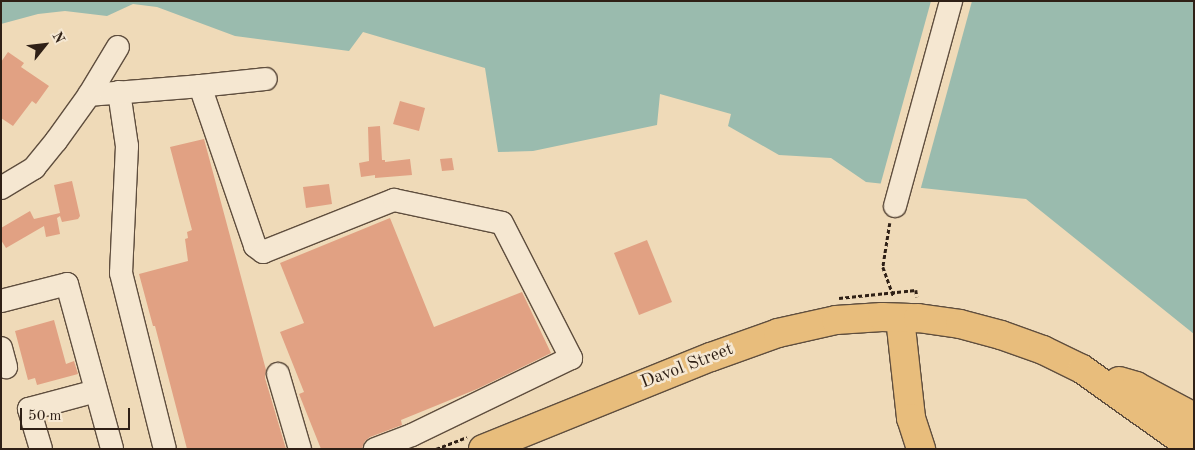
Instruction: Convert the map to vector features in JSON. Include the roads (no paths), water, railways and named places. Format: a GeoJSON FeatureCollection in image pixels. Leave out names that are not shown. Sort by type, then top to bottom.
{"type":"FeatureCollection","features":[{"type":"Feature","properties":{"kind":"main road","name":"Davol Street"},"geometry":{"type":"LineString","coordinates":[[483,449],[711,357],[778,333],[836,320],[900,318],[945,321],[1002,335],[1043,350],[1082,369]]}},
{"type":"Feature","properties":{"kind":"main road"},"geometry":{"type":"LineString","coordinates":[[900,318],[911,418],[921,449]]}},
{"type":"Feature","properties":{"kind":"main road"},"geometry":{"type":"LineString","coordinates":[[1082,369],[1136,386],[1194,417]]}},
{"type":"Feature","properties":{"kind":"main road"},"geometry":{"type":"LineString","coordinates":[[1082,369],[1194,449]]}},
{"type":"Feature","properties":{"kind":"street"},"geometry":{"type":"LineString","coordinates":[[895,206],[951,1]]}},
{"type":"Feature","properties":{"kind":"street"},"geometry":{"type":"LineString","coordinates":[[1,188],[34,168],[67,128],[90,95],[118,47]]}},
{"type":"Feature","properties":{"kind":"street"},"geometry":{"type":"LineString","coordinates":[[90,95],[200,86],[266,78]]}},
{"type":"Feature","properties":{"kind":"street"},"geometry":{"type":"LineString","coordinates":[[200,86],[255,246],[263,252],[394,200],[502,223],[571,358],[412,435],[375,449]]}},
{"type":"Feature","properties":{"kind":"street"},"geometry":{"type":"LineString","coordinates":[[119,92],[127,146],[121,272],[165,449]]}},
{"type":"Feature","properties":{"kind":"street"},"geometry":{"type":"LineString","coordinates":[[1,301],[67,284],[112,449]]}},
{"type":"Feature","properties":{"kind":"street"},"geometry":{"type":"LineString","coordinates":[[278,374],[300,449]]}},
{"type":"Feature","properties":{"kind":"street"},"geometry":{"type":"LineString","coordinates":[[41,449],[29,409],[96,391]]}}]}
